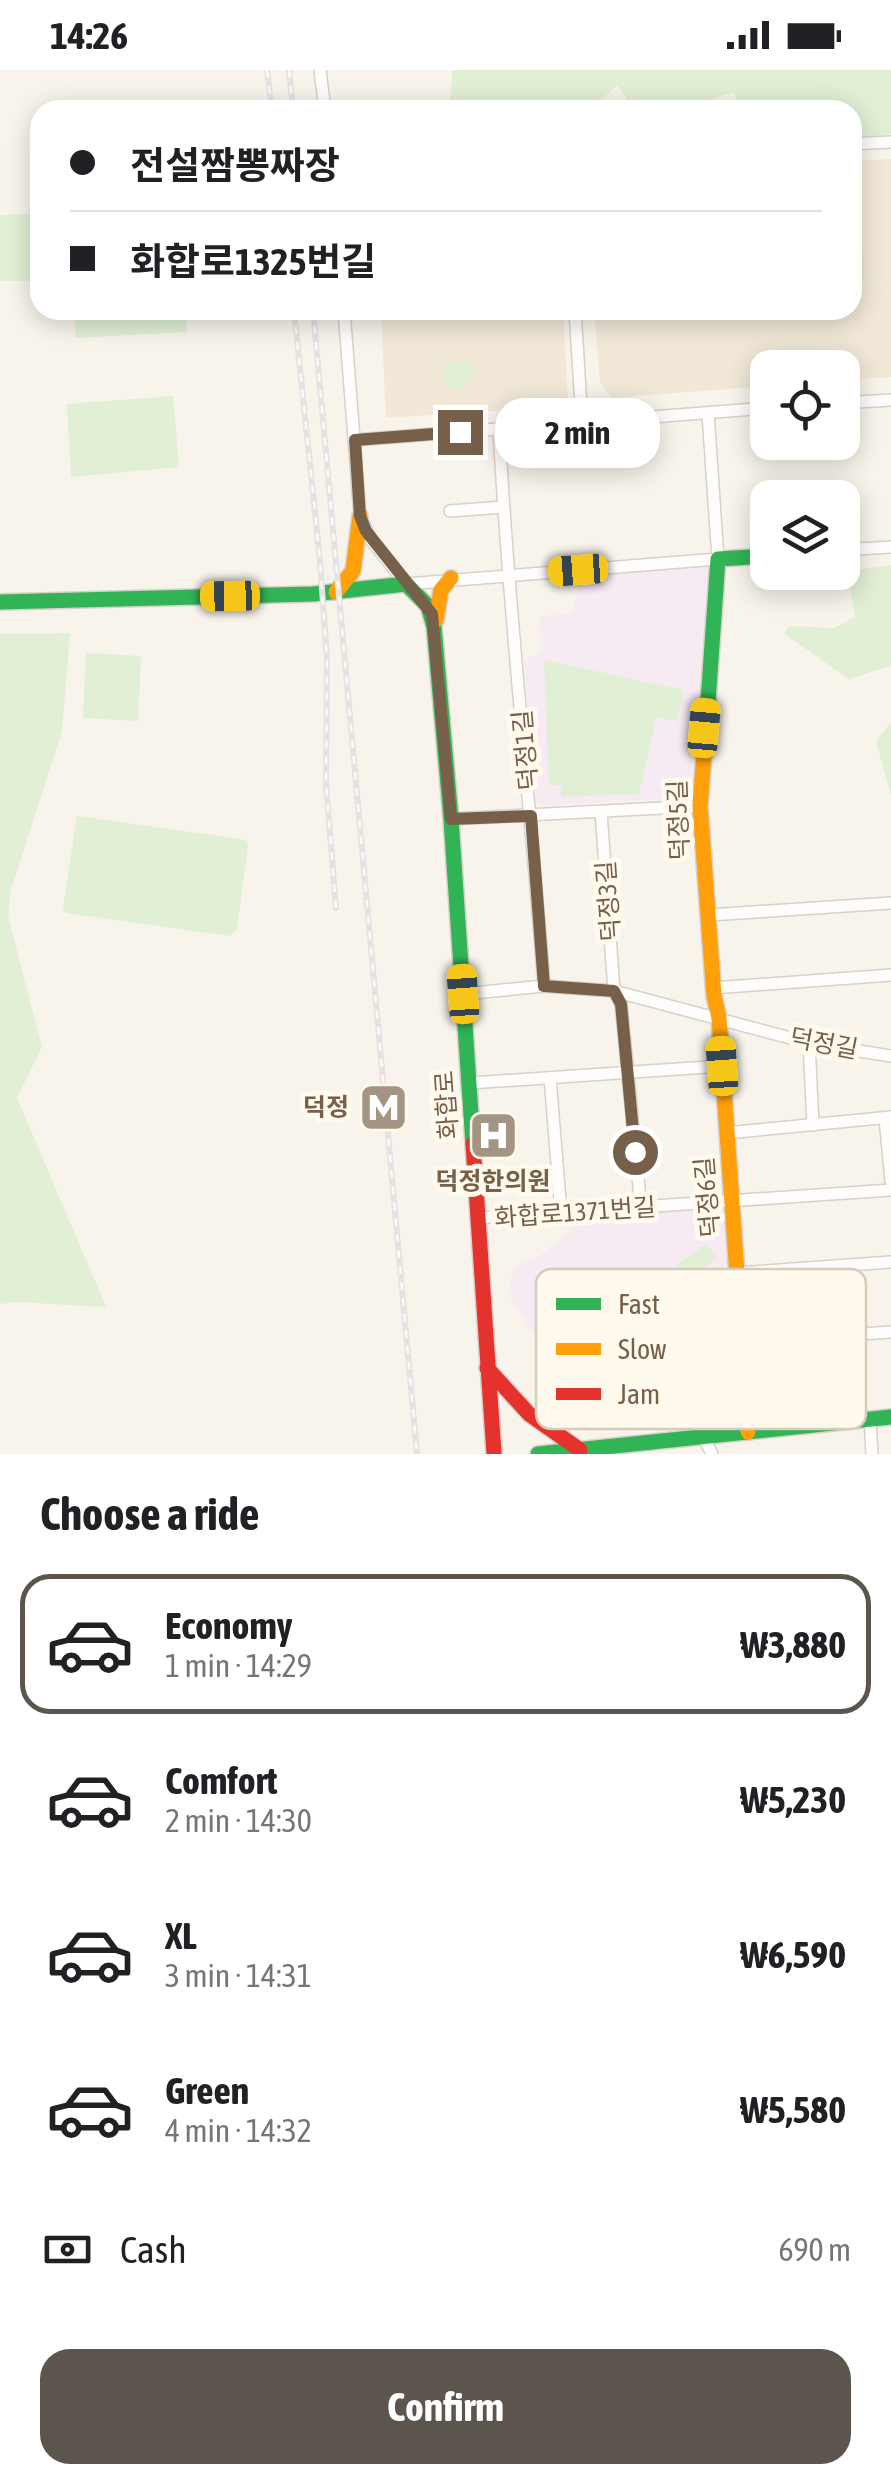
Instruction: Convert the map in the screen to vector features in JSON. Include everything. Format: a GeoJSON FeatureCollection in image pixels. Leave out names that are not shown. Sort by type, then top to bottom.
{"type":"FeatureCollection","features":[{"type":"Feature","properties":{"kind":"main road"},"geometry":{"type":"LineString","coordinates":[[342,592],[353,572],[360,516]]}},
{"type":"Feature","properties":{"kind":"main road"},"geometry":{"type":"LineString","coordinates":[[718,560],[750,557]]}},
{"type":"Feature","properties":{"kind":"main road","name":"덕정5길"},"geometry":{"type":"LineString","coordinates":[[718,560],[700,806],[713,988],[720,1018]]}},
{"type":"Feature","properties":{"kind":"main road"},"geometry":{"type":"LineString","coordinates":[[434,634],[445,579]]}},
{"type":"Feature","properties":{"kind":"main road"},"geometry":{"type":"LineString","coordinates":[[0,602],[314,594],[406,584]]}},
{"type":"Feature","properties":{"kind":"main road","name":"화합로"},"geometry":{"type":"LineString","coordinates":[[406,584],[430,610],[434,634],[451,819],[494,1454]]}},
{"type":"Feature","properties":{"kind":"main road","name":"덕정6길"},"geometry":{"type":"LineString","coordinates":[[720,1018],[739,1269]]}},
{"type":"Feature","properties":{"kind":"main road"},"geometry":{"type":"LineString","coordinates":[[487,1368],[536,1420]]}},
{"type":"Feature","properties":{"kind":"main road"},"geometry":{"type":"LineString","coordinates":[[866,1420],[891,1417]]}},
{"type":"Feature","properties":{"kind":"main road"},"geometry":{"type":"LineString","coordinates":[[546,1429],[577,1452]]}},
{"type":"Feature","properties":{"kind":"main road"},"geometry":{"type":"LineString","coordinates":[[538,1454],[778,1429]]}},
{"type":"Feature","properties":{"kind":"street"},"geometry":{"type":"LineString","coordinates":[[320,70],[324,100]]}},
{"type":"Feature","properties":{"kind":"street"},"geometry":{"type":"LineString","coordinates":[[862,143],[891,142]]}},
{"type":"Feature","properties":{"kind":"street"},"geometry":{"type":"LineString","coordinates":[[345,320],[360,516],[371,540],[406,584],[718,560],[708,412]]}},
{"type":"Feature","properties":{"kind":"street"},"geometry":{"type":"LineString","coordinates":[[577,320],[582,422]]}},
{"type":"Feature","properties":{"kind":"street"},"geometry":{"type":"LineString","coordinates":[[860,402],[891,400]]}},
{"type":"Feature","properties":{"kind":"street"},"geometry":{"type":"LineString","coordinates":[[355,440],[750,409]]}},
{"type":"Feature","properties":{"kind":"street","name":"덕정1길"},"geometry":{"type":"LineString","coordinates":[[499,428],[507,574],[544,986]]}},
{"type":"Feature","properties":{"kind":"street"},"geometry":{"type":"LineString","coordinates":[[450,511],[503,507]]}},
{"type":"Feature","properties":{"kind":"street"},"geometry":{"type":"LineString","coordinates":[[860,549],[891,547]]}},
{"type":"Feature","properties":{"kind":"street"},"geometry":{"type":"LineString","coordinates":[[451,819],[700,806]]}},
{"type":"Feature","properties":{"kind":"street","name":"덕정3길"},"geometry":{"type":"LineString","coordinates":[[602,812],[614,991],[621,1004],[641,1208]]}},
{"type":"Feature","properties":{"kind":"street"},"geometry":{"type":"LineString","coordinates":[[708,915],[891,902]]}},
{"type":"Feature","properties":{"kind":"street"},"geometry":{"type":"LineString","coordinates":[[713,988],[891,974]]}},
{"type":"Feature","properties":{"kind":"street","name":"덕정길"},"geometry":{"type":"LineString","coordinates":[[463,994],[544,986],[614,991],[808,1043],[891,1056]]}},
{"type":"Feature","properties":{"kind":"street"},"geometry":{"type":"LineString","coordinates":[[808,1043],[813,1125]]}},
{"type":"Feature","properties":{"kind":"street"},"geometry":{"type":"LineString","coordinates":[[470,1082],[722,1066]]}},
{"type":"Feature","properties":{"kind":"street"},"geometry":{"type":"LineString","coordinates":[[550,1078],[562,1212]]}},
{"type":"Feature","properties":{"kind":"street"},"geometry":{"type":"LineString","coordinates":[[727,1133],[888,1118],[891,1181]]}},
{"type":"Feature","properties":{"kind":"street","name":"화합로1371번길"},"geometry":{"type":"LineString","coordinates":[[478,1218],[891,1190]]}},
{"type":"Feature","properties":{"kind":"street"},"geometry":{"type":"LineString","coordinates":[[801,1269],[891,1262]]}},
{"type":"Feature","properties":{"kind":"street"},"geometry":{"type":"LineString","coordinates":[[866,1334],[891,1332]]}},
{"type":"Feature","properties":{"kind":"street"},"geometry":{"type":"LineString","coordinates":[[870,1420],[872,1454]]}},
{"type":"Feature","properties":{"kind":"street"},"geometry":{"type":"LineString","coordinates":[[703,1436],[712,1454]]}},
{"type":"Feature","properties":{"kind":"shaded area"},"geometry":{"type":"Polygon","coordinates":[[[891,159],[891,377],[860,379],[860,350],[750,350],[750,387],[611,398],[600,382],[595,320],[862,320],[862,161],[891,159]]]}},
{"type":"Feature","properties":{"kind":"shaded area"},"geometry":{"type":"Polygon","coordinates":[[[381,320],[564,320],[568,402],[525,409],[386,418],[381,320]]]}},
{"type":"Feature","properties":{"kind":"shaded area"},"geometry":{"type":"Polygon","coordinates":[[[713,565],[690,797],[537,806],[524,660],[541,653],[540,616],[571,614],[582,575],[713,565]]]}},
{"type":"Feature","properties":{"kind":"shaded area"},"geometry":{"type":"Polygon","coordinates":[[[720,1205],[728,1212],[732,1269],[536,1269],[536,1337],[508,1294],[512,1275],[519,1264],[536,1259],[588,1216],[720,1205]]]}},
{"type":"Feature","properties":{"kind":"green space"},"geometry":{"type":"Polygon","coordinates":[[[452,70],[891,70],[891,134],[862,139],[862,100],[737,100],[734,92],[708,100],[628,100],[617,85],[601,100],[450,100],[452,70]]]}},
{"type":"Feature","properties":{"kind":"green space"},"geometry":{"type":"Polygon","coordinates":[[[30,214],[30,281],[0,281],[0,215],[30,214]]]}},
{"type":"Feature","properties":{"kind":"green space"},"geometry":{"type":"Polygon","coordinates":[[[863,249],[865,286],[862,286],[863,249]]]}},
{"type":"Feature","properties":{"kind":"green space"},"geometry":{"type":"Polygon","coordinates":[[[75,320],[186,320],[187,332],[76,338],[75,320]]]}},
{"type":"Feature","properties":{"kind":"green space"},"geometry":{"type":"Polygon","coordinates":[[[474,362],[475,376],[456,390],[449,390],[444,382],[443,364],[474,362]]]}},
{"type":"Feature","properties":{"kind":"green space"},"geometry":{"type":"Polygon","coordinates":[[[173,396],[179,467],[71,477],[67,404],[173,396]]]}},
{"type":"Feature","properties":{"kind":"green space"},"geometry":{"type":"Polygon","coordinates":[[[891,565],[891,666],[849,679],[784,634],[789,626],[834,628],[855,617],[850,590],[860,590],[860,569],[891,565]]]}},
{"type":"Feature","properties":{"kind":"green space"},"geometry":{"type":"Polygon","coordinates":[[[70,633],[62,731],[11,890],[8,916],[42,1047],[17,1098],[106,1307],[0,1304],[0,634],[70,633]]]}},
{"type":"Feature","properties":{"kind":"green space"},"geometry":{"type":"Polygon","coordinates":[[[86,653],[141,656],[138,721],[83,718],[86,653]]]}},
{"type":"Feature","properties":{"kind":"green space"},"geometry":{"type":"Polygon","coordinates":[[[544,660],[684,690],[677,721],[656,717],[639,794],[561,797],[561,785],[549,785],[544,660]]]}},
{"type":"Feature","properties":{"kind":"green space"},"geometry":{"type":"Polygon","coordinates":[[[891,722],[891,796],[876,741],[891,722]]]}},
{"type":"Feature","properties":{"kind":"green space"},"geometry":{"type":"Polygon","coordinates":[[[77,816],[246,840],[237,930],[229,936],[66,913],[63,907],[77,816]]]}},
{"type":"Feature","properties":{"kind":"green space"},"geometry":{"type":"Polygon","coordinates":[[[707,1244],[717,1259],[703,1269],[680,1269],[677,1264],[707,1244]]]}},
{"type":"Feature","properties":{"kind":"railway"},"geometry":{"type":"LineString","coordinates":[[267,70],[271,100]]}},
{"type":"Feature","properties":{"kind":"railway"},"geometry":{"type":"LineString","coordinates":[[289,70],[292,100]]}},
{"type":"Feature","properties":{"kind":"railway"},"geometry":{"type":"LineString","coordinates":[[295,320],[327,660],[326,784],[336,908]]}},
{"type":"Feature","properties":{"kind":"railway"},"geometry":{"type":"LineString","coordinates":[[314,320],[417,1454]]}},
{"type":"Feature","properties":{"kind":"traffic: fast"},"geometry":{"type":"LineString","coordinates":[[707,716],[718,559],[750,557]]}},
{"type":"Feature","properties":{"kind":"traffic: fast"},"geometry":{"type":"LineString","coordinates":[[0,602],[313,594],[406,584],[428,606],[434,627],[451,819],[473,1144]]}},
{"type":"Feature","properties":{"kind":"traffic: fast"},"geometry":{"type":"LineString","coordinates":[[866,1420],[891,1417]]}},
{"type":"Feature","properties":{"kind":"traffic: fast"},"geometry":{"type":"LineString","coordinates":[[538,1454],[777,1429]]}},
{"type":"Feature","properties":{"kind":"traffic: slow"},"geometry":{"type":"LineString","coordinates":[[336,592],[353,571],[360,516]]}},
{"type":"Feature","properties":{"kind":"traffic: slow"},"geometry":{"type":"LineString","coordinates":[[436,620],[441,590],[451,578]]}},
{"type":"Feature","properties":{"kind":"traffic: slow"},"geometry":{"type":"LineString","coordinates":[[707,716],[700,806],[737,1269]]}},
{"type":"Feature","properties":{"kind":"traffic: jam"},"geometry":{"type":"LineString","coordinates":[[473,1144],[494,1454]]}},
{"type":"Feature","properties":{"kind":"traffic: jam"},"geometry":{"type":"LineString","coordinates":[[487,1368],[536,1419]]}},
{"type":"Feature","properties":{"kind":"traffic: jam"},"geometry":{"type":"LineString","coordinates":[[550,1429],[580,1450]]}},
{"type":"Feature","properties":{"kind":"place","name":"덕정"},"geometry":{"type":"Point","coordinates":[384,1107]}},
{"type":"Feature","properties":{"kind":"place","name":"덕정한의원"},"geometry":{"type":"Point","coordinates":[493,1135]}},
{"type":"Feature","properties":{"kind":"route"},"geometry":{"type":"LineString","coordinates":[[460,432],[355,440],[360,516],[371,540],[432,614],[451,819],[531,816],[544,986],[614,991],[618,996],[635,1152]]}}]}
